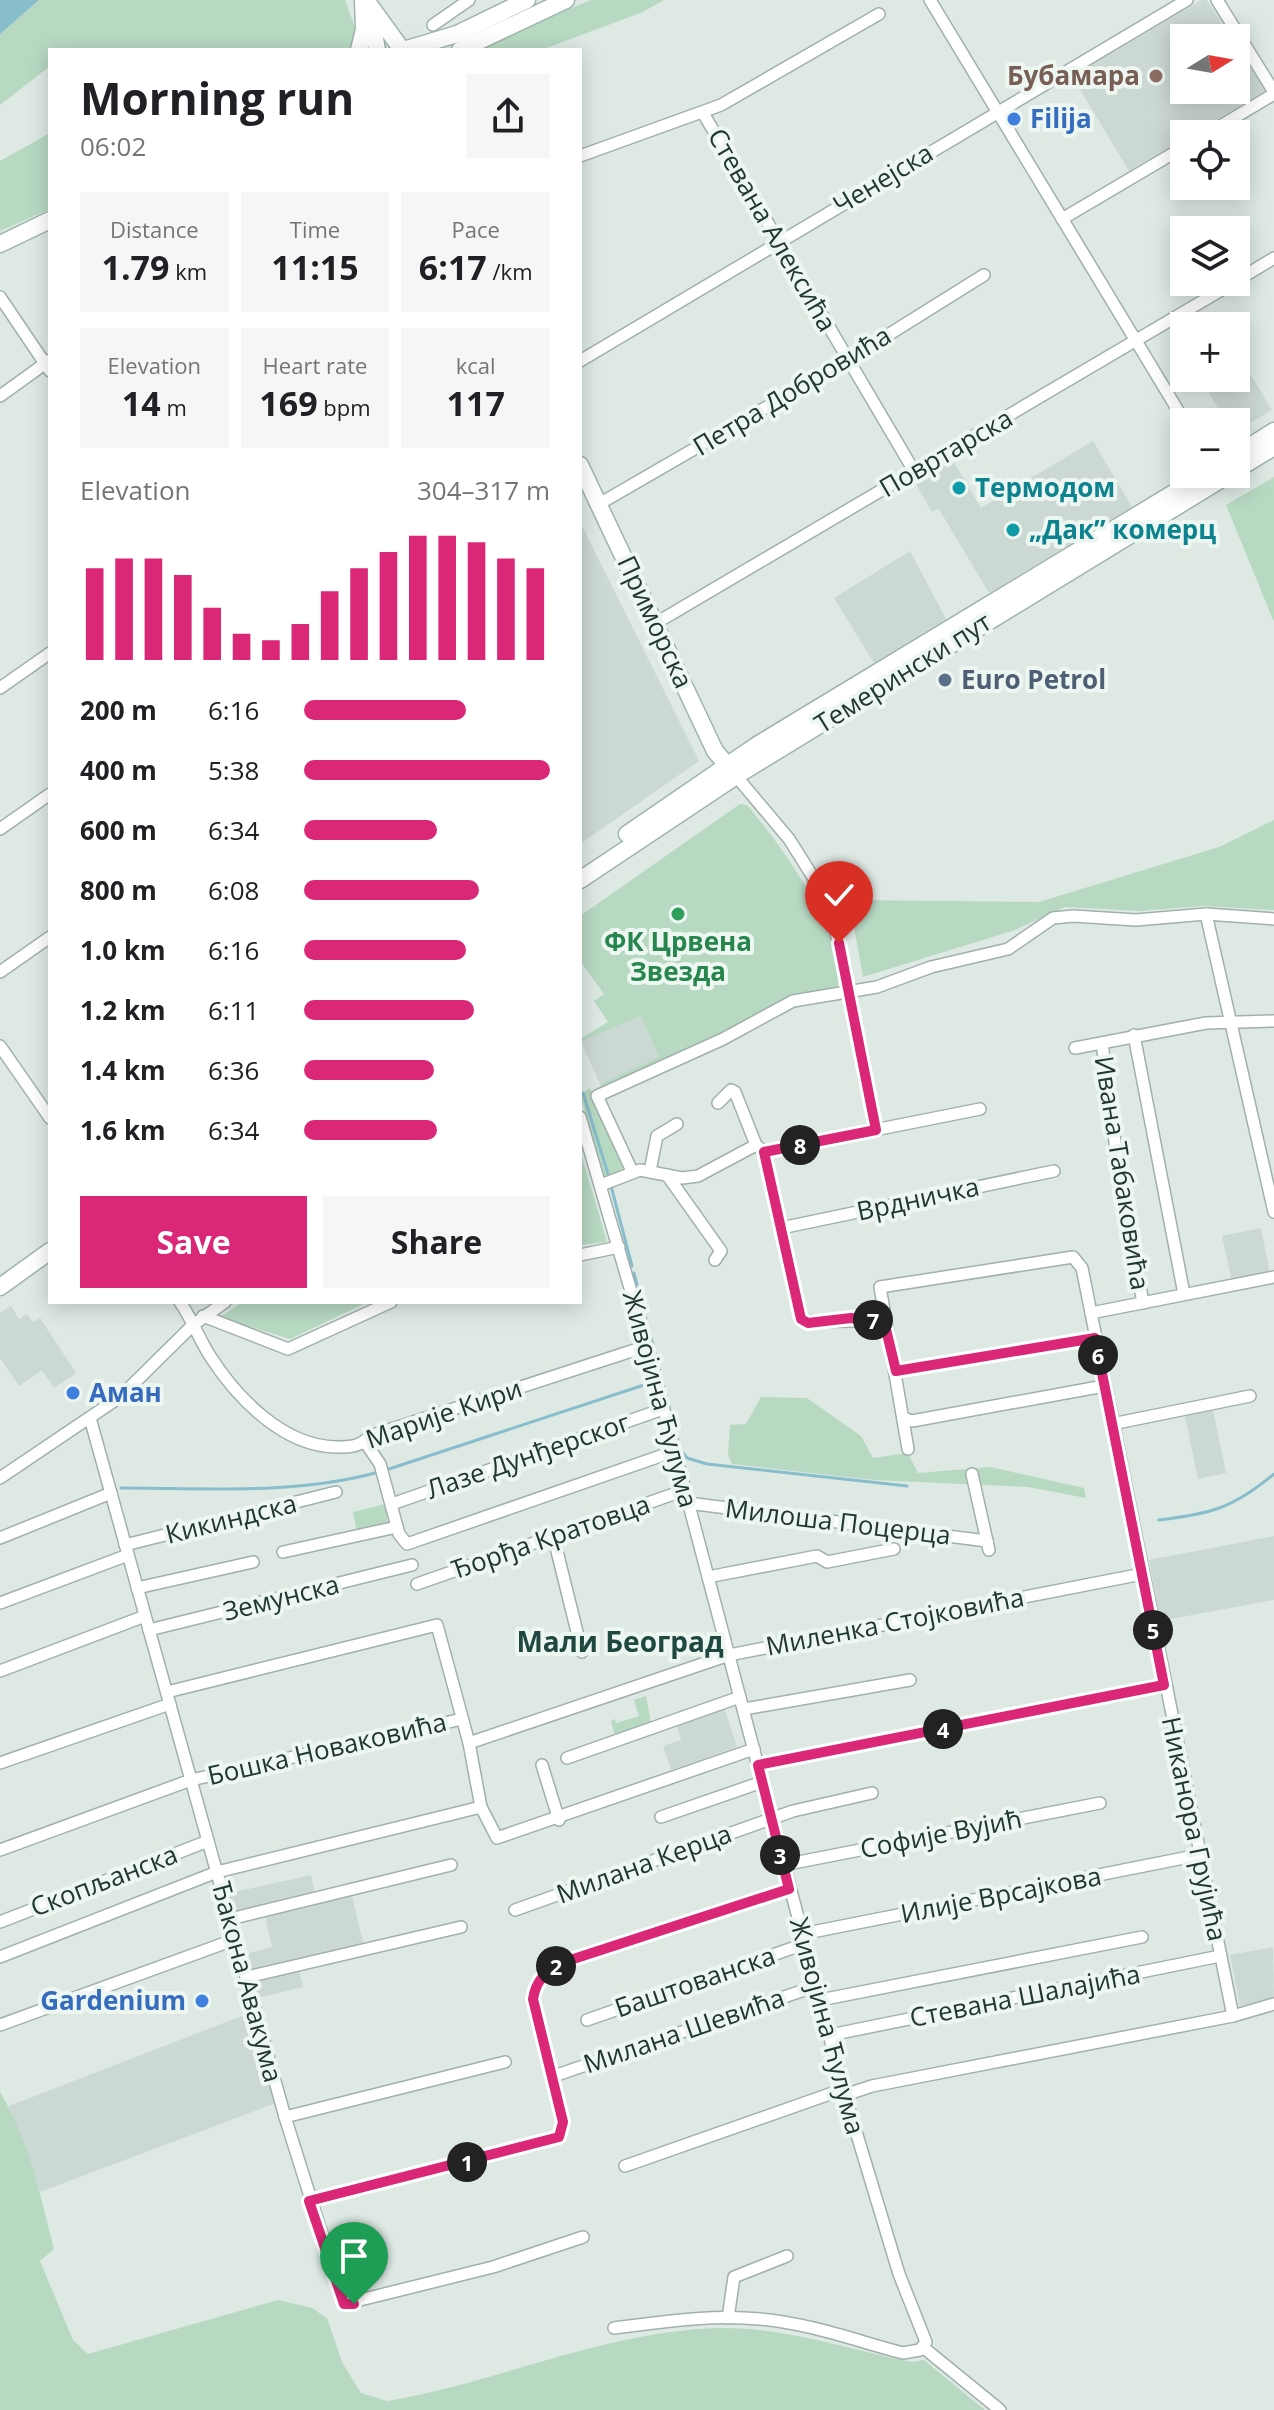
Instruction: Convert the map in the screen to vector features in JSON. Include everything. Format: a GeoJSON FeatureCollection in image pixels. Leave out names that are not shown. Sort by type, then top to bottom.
{"type":"FeatureCollection","features":[{"type":"Feature","properties":{"kind":"main road"},"geometry":{"type":"LineString","coordinates":[[405,48],[457,34],[527,0]]}},
{"type":"Feature","properties":{"kind":"main road"},"geometry":{"type":"LineString","coordinates":[[464,48],[566,0]]}},
{"type":"Feature","properties":{"kind":"main road"},"geometry":{"type":"LineString","coordinates":[[366,2],[400,48]]}},
{"type":"Feature","properties":{"kind":"main road"},"geometry":{"type":"LineString","coordinates":[[359,48],[366,2]]}},
{"type":"Feature","properties":{"kind":"main road"},"geometry":{"type":"LineString","coordinates":[[366,2],[377,48]]}},
{"type":"Feature","properties":{"kind":"main road"},"geometry":{"type":"LineString","coordinates":[[0,244],[48,221]]}},
{"type":"Feature","properties":{"kind":"main road"},"geometry":{"type":"LineString","coordinates":[[1250,446],[1274,431]]}},
{"type":"Feature","properties":{"kind":"main road"},"geometry":{"type":"LineString","coordinates":[[1250,462],[1274,447]]}},
{"type":"Feature","properties":{"kind":"main road","name":"Приморска"},"geometry":{"type":"LineString","coordinates":[[582,469],[715,751],[731,771]]}},
{"type":"Feature","properties":{"kind":"main road","name":"Темерински пут"},"geometry":{"type":"LineString","coordinates":[[582,867],[731,771],[1198,488]]}},
{"type":"Feature","properties":{"kind":"main road","name":"Темерински пут"},"geometry":{"type":"LineString","coordinates":[[582,879],[731,771]]}},
{"type":"Feature","properties":{"kind":"main road"},"geometry":{"type":"LineString","coordinates":[[0,1274],[48,1240]]}},
{"type":"Feature","properties":{"kind":"main road"},"geometry":{"type":"LineString","coordinates":[[0,1287],[48,1252]]}},
{"type":"Feature","properties":{"kind":"street"},"geometry":{"type":"LineString","coordinates":[[433,25],[469,0]]}},
{"type":"Feature","properties":{"kind":"street"},"geometry":{"type":"LineString","coordinates":[[930,0],[1177,408]]}},
{"type":"Feature","properties":{"kind":"street","name":"Ченејска"},"geometry":{"type":"LineString","coordinates":[[582,360],[997,110],[1187,0]]}},
{"type":"Feature","properties":{"kind":"street"},"geometry":{"type":"LineString","coordinates":[[1217,0],[1274,93],[1230,120]]}},
{"type":"Feature","properties":{"kind":"street"},"geometry":{"type":"LineString","coordinates":[[582,155],[703,113],[879,14]]}},
{"type":"Feature","properties":{"kind":"street","name":"Стевана Алексића"},"geometry":{"type":"LineString","coordinates":[[703,113],[914,471]]}},
{"type":"Feature","properties":{"kind":"street"},"geometry":{"type":"LineString","coordinates":[[1062,219],[1170,155]]}},
{"type":"Feature","properties":{"kind":"street","name":"Повртарска"},"geometry":{"type":"LineString","coordinates":[[1250,273],[1274,258]]}},
{"type":"Feature","properties":{"kind":"street","name":"Петра Добровића"},"geometry":{"type":"LineString","coordinates":[[599,504],[848,360],[984,275]]}},
{"type":"Feature","properties":{"kind":"street","name":"Повртарска"},"geometry":{"type":"LineString","coordinates":[[656,623],[1213,296]]}},
{"type":"Feature","properties":{"kind":"street"},"geometry":{"type":"LineString","coordinates":[[0,297],[48,365],[0,396]]}},
{"type":"Feature","properties":{"kind":"street"},"geometry":{"type":"LineString","coordinates":[[0,688],[48,654]]}},
{"type":"Feature","properties":{"kind":"street"},"geometry":{"type":"LineString","coordinates":[[731,771],[789,839],[820,886],[832,915],[876,1130]]}},
{"type":"Feature","properties":{"kind":"street"},"geometry":{"type":"LineString","coordinates":[[0,829],[48,795]]}},
{"type":"Feature","properties":{"kind":"street"},"geometry":{"type":"LineString","coordinates":[[1206,914],[1274,1208]]}},
{"type":"Feature","properties":{"kind":"street"},"geometry":{"type":"LineString","coordinates":[[632,1171],[597,1096],[723,1039],[793,1001],[877,987],[931,967],[1008,949],[1053,918],[1073,916],[1136,920],[1206,914],[1274,919]]}},
{"type":"Feature","properties":{"kind":"street"},"geometry":{"type":"LineString","coordinates":[[0,972],[48,938]]}},
{"type":"Feature","properties":{"kind":"street"},"geometry":{"type":"LineString","coordinates":[[1075,1048],[1134,1035],[1231,1022],[1274,1021]]}},
{"type":"Feature","properties":{"kind":"street"},"geometry":{"type":"LineString","coordinates":[[1134,1035],[1184,1294]]}},
{"type":"Feature","properties":{"kind":"street","name":"Ивана Табаковића"},"geometry":{"type":"LineString","coordinates":[[1102,1043],[1105,1080],[1143,1303]]}},
{"type":"Feature","properties":{"kind":"street"},"geometry":{"type":"LineString","coordinates":[[0,1046],[48,1115]]}},
{"type":"Feature","properties":{"kind":"street"},"geometry":{"type":"LineString","coordinates":[[718,1103],[731,1090],[735,1092],[760,1148],[804,1322],[851,1318],[884,1321],[896,1371],[908,1449]]}},
{"type":"Feature","properties":{"kind":"street"},"geometry":{"type":"LineString","coordinates":[[601,1185],[632,1171],[650,1171],[682,1178],[706,1174],[760,1148],[876,1130],[980,1109]]}},
{"type":"Feature","properties":{"kind":"street","name":"Живојина Ћулума"},"geometry":{"type":"LineString","coordinates":[[582,1123],[647,1346],[844,2092],[899,2274],[925,2337],[924,2348]]}},
{"type":"Feature","properties":{"kind":"street"},"geometry":{"type":"LineString","coordinates":[[650,1171],[657,1136],[677,1124]]}},
{"type":"Feature","properties":{"kind":"street","name":"Врдничка"},"geometry":{"type":"LineString","coordinates":[[781,1228],[1054,1171]]}},
{"type":"Feature","properties":{"kind":"street"},"geometry":{"type":"LineString","coordinates":[[667,1175],[721,1251],[715,1260]]}},
{"type":"Feature","properties":{"kind":"street"},"geometry":{"type":"LineString","coordinates":[[582,1255],[619,1247]]}},
{"type":"Feature","properties":{"kind":"street","name":"Никанора Грујића"},"geometry":{"type":"LineString","coordinates":[[884,1321],[878,1293],[886,1285],[1069,1258],[1077,1259],[1082,1268],[1233,2016]]}},
{"type":"Feature","properties":{"kind":"street"},"geometry":{"type":"LineString","coordinates":[[1091,1313],[1274,1277]]}},
{"type":"Feature","properties":{"kind":"street","name":"Марије Кири"},"geometry":{"type":"LineString","coordinates":[[181,1304],[230,1383],[266,1419],[320,1445],[345,1447],[365,1442],[370,1436],[647,1346]]}},
{"type":"Feature","properties":{"kind":"street"},"geometry":{"type":"LineString","coordinates":[[0,1478],[90,1418],[151,1369],[203,1316],[222,1304]]}},
{"type":"Feature","properties":{"kind":"street"},"geometry":{"type":"LineString","coordinates":[[203,1316],[288,1349],[387,1304]]}},
{"type":"Feature","properties":{"kind":"street"},"geometry":{"type":"LineString","coordinates":[[896,1371],[1095,1338]]}},
{"type":"Feature","properties":{"kind":"street"},"geometry":{"type":"LineString","coordinates":[[903,1418],[912,1421],[1104,1386]]}},
{"type":"Feature","properties":{"kind":"street"},"geometry":{"type":"LineString","coordinates":[[1112,1424],[1250,1396]]}},
{"type":"Feature","properties":{"kind":"street","name":"Лазе Дунђерског"},"geometry":{"type":"LineString","coordinates":[[392,1504],[663,1409]]}},
{"type":"Feature","properties":{"kind":"street","name":"Ђакона Авакума"},"geometry":{"type":"LineString","coordinates":[[90,1418],[309,2201],[344,2304],[493,2267],[583,2237]]}},
{"type":"Feature","properties":{"kind":"street"},"geometry":{"type":"LineString","coordinates":[[365,1442],[387,1480],[401,1539],[414,1543],[675,1451]]}},
{"type":"Feature","properties":{"kind":"street","name":"Милоша Поцерца"},"geometry":{"type":"LineString","coordinates":[[688,1503],[988,1545],[972,1474]]}},
{"type":"Feature","properties":{"kind":"street","name":"Ђорђа Кратовца"},"geometry":{"type":"LineString","coordinates":[[417,1584],[685,1490]]}},
{"type":"Feature","properties":{"kind":"street","name":"Кикиндска"},"geometry":{"type":"LineString","coordinates":[[0,1603],[127,1550],[336,1492]]}},
{"type":"Feature","properties":{"kind":"street"},"geometry":{"type":"LineString","coordinates":[[0,1538],[111,1493]]}},
{"type":"Feature","properties":{"kind":"street"},"geometry":{"type":"LineString","coordinates":[[283,1552],[397,1527]]}},
{"type":"Feature","properties":{"kind":"street"},"geometry":{"type":"LineString","coordinates":[[553,1535],[582,1652]]}},
{"type":"Feature","properties":{"kind":"street","name":"Милоша Поцерца"},"geometry":{"type":"LineString","coordinates":[[708,1577],[817,1556],[827,1562],[894,1549]]}},
{"type":"Feature","properties":{"kind":"street"},"geometry":{"type":"LineString","coordinates":[[137,1588],[253,1562]]}},
{"type":"Feature","properties":{"kind":"street","name":"Земунска"},"geometry":{"type":"LineString","coordinates":[[149,1630],[412,1565]]}},
{"type":"Feature","properties":{"kind":"street","name":"Миленка Стојковића"},"geometry":{"type":"LineString","coordinates":[[469,1743],[729,1655],[1142,1574]]}},
{"type":"Feature","properties":{"kind":"street"},"geometry":{"type":"LineString","coordinates":[[0,1671],[145,1616]]}},
{"type":"Feature","properties":{"kind":"street"},"geometry":{"type":"LineString","coordinates":[[0,1763],[168,1698],[437,1625],[469,1743],[481,1807],[491,1832],[497,1838],[559,1820],[754,1749]]}},
{"type":"Feature","properties":{"kind":"street"},"geometry":{"type":"LineString","coordinates":[[567,1758],[742,1703],[910,1680]]}},
{"type":"Feature","properties":{"kind":"street"},"geometry":{"type":"LineString","coordinates":[[758,1765],[1164,1685]]}},
{"type":"Feature","properties":{"kind":"street","name":"Бошка Новаковића"},"geometry":{"type":"LineString","coordinates":[[0,1850],[191,1780],[462,1719]]}},
{"type":"Feature","properties":{"kind":"street"},"geometry":{"type":"LineString","coordinates":[[542,1765],[559,1820]]}},
{"type":"Feature","properties":{"kind":"street"},"geometry":{"type":"LineString","coordinates":[[661,1817],[762,1782]]}},
{"type":"Feature","properties":{"kind":"street","name":"Милана Керца"},"geometry":{"type":"LineString","coordinates":[[515,1910],[772,1819],[872,1793]]}},
{"type":"Feature","properties":{"kind":"street","name":"Софије Вујић"},"geometry":{"type":"LineString","coordinates":[[783,1865],[1100,1803]]}},
{"type":"Feature","properties":{"kind":"street"},"geometry":{"type":"LineString","coordinates":[[0,1957],[217,1872],[481,1807]]}},
{"type":"Feature","properties":{"kind":"street","name":"Скопљанска"},"geometry":{"type":"LineString","coordinates":[[0,1922],[208,1841]]}},
{"type":"Feature","properties":{"kind":"street","name":"Илије Врсајкова"},"geometry":{"type":"LineString","coordinates":[[803,1939],[1199,1855]]}},
{"type":"Feature","properties":{"kind":"street"},"geometry":{"type":"LineString","coordinates":[[230,1919],[451,1865]]}},
{"type":"Feature","properties":{"kind":"street"},"geometry":{"type":"LineString","coordinates":[[309,2201],[559,2137],[563,2122],[533,1999],[535,1986],[543,1975],[561,1963],[789,1889]]}},
{"type":"Feature","properties":{"kind":"street"},"geometry":{"type":"LineString","coordinates":[[247,1977],[461,1927]]}},
{"type":"Feature","properties":{"kind":"street"},"geometry":{"type":"LineString","coordinates":[[820,2000],[1142,1937]]}},
{"type":"Feature","properties":{"kind":"street"},"geometry":{"type":"LineString","coordinates":[[0,2025],[236,1939]]}},
{"type":"Feature","properties":{"kind":"street","name":"Баштованска"},"geometry":{"type":"LineString","coordinates":[[587,2020],[803,1939]]}},
{"type":"Feature","properties":{"kind":"street","name":"Стевана Шалајића"},"geometry":{"type":"LineString","coordinates":[[830,2035],[1220,1956]]}},
{"type":"Feature","properties":{"kind":"street","name":"Милана Шевића"},"geometry":{"type":"LineString","coordinates":[[551,2077],[816,1986]]}},
{"type":"Feature","properties":{"kind":"street"},"geometry":{"type":"LineString","coordinates":[[625,2166],[844,2092],[1233,2016],[1274,2004]]}},
{"type":"Feature","properties":{"kind":"street"},"geometry":{"type":"LineString","coordinates":[[285,2117],[505,2062]]}},
{"type":"Feature","properties":{"kind":"street"},"geometry":{"type":"LineString","coordinates":[[728,2318],[734,2277],[787,2256]]}},
{"type":"Feature","properties":{"kind":"street"},"geometry":{"type":"LineString","coordinates":[[614,2328],[728,2318],[782,2321],[903,2353],[924,2348],[1000,2410]]}},
{"type":"Feature","properties":{"kind":"shaded area"},"geometry":{"type":"Polygon","coordinates":[[[1202,0],[1207,0],[1222,24],[1170,24],[1170,104],[1243,104],[1216,120],[1170,120],[1170,147],[1129,171],[1072,76],[1202,0]]]}},
{"type":"Feature","properties":{"kind":"shaded area"},"geometry":{"type":"Polygon","coordinates":[[[1250,68],[1265,91],[1250,100],[1250,68]]]}},
{"type":"Feature","properties":{"kind":"shaded area"},"geometry":{"type":"Polygon","coordinates":[[[1250,374],[1272,410],[1250,423],[1250,408],[1218,408],[1208,392],[1250,392],[1250,374]]]}},
{"type":"Feature","properties":{"kind":"shaded area"},"geometry":{"type":"Polygon","coordinates":[[[1093,441],[1132,507],[989,593],[939,509],[932,512],[914,481],[952,459],[981,508],[1093,441]]]}},
{"type":"Feature","properties":{"kind":"shaded area"},"geometry":{"type":"Polygon","coordinates":[[[582,526],[699,761],[582,843],[582,526]]]}},
{"type":"Feature","properties":{"kind":"shaded area"},"geometry":{"type":"Polygon","coordinates":[[[910,551],[946,619],[874,663],[834,598],[910,551]]]}},
{"type":"Feature","properties":{"kind":"shaded area"},"geometry":{"type":"Polygon","coordinates":[[[641,1016],[660,1058],[600,1084],[582,1042],[641,1016]]]}},
{"type":"Feature","properties":{"kind":"shaded area"},"geometry":{"type":"Polygon","coordinates":[[[1261,1228],[1270,1274],[1232,1282],[1222,1236],[1261,1228]]]}},
{"type":"Feature","properties":{"kind":"shaded area"},"geometry":{"type":"Polygon","coordinates":[[[11,1306],[19,1319],[27,1314],[33,1322],[40,1318],[76,1373],[54,1388],[42,1370],[19,1386],[0,1358],[0,1313],[11,1306]]]}},
{"type":"Feature","properties":{"kind":"shaded area"},"geometry":{"type":"Polygon","coordinates":[[[1213,1410],[1226,1473],[1198,1479],[1185,1416],[1213,1410]]]}},
{"type":"Feature","properties":{"kind":"shaded area"},"geometry":{"type":"Polygon","coordinates":[[[1274,1536],[1274,1600],[1160,1621],[1149,1560],[1274,1536]]]}},
{"type":"Feature","properties":{"kind":"shaded area"},"geometry":{"type":"Polygon","coordinates":[[[724,1707],[737,1747],[671,1770],[663,1746],[681,1740],[676,1723],[724,1707]]]}},
{"type":"Feature","properties":{"kind":"shaded area"},"geometry":{"type":"Polygon","coordinates":[[[311,1875],[315,1893],[234,1912],[230,1893],[311,1875]]]}},
{"type":"Feature","properties":{"kind":"shaded area"},"geometry":{"type":"Polygon","coordinates":[[[352,1896],[364,1946],[250,1970],[245,1954],[272,1947],[265,1916],[352,1896]]]}},
{"type":"Feature","properties":{"kind":"shaded area"},"geometry":{"type":"Polygon","coordinates":[[[1273,1947],[1274,1999],[1240,2006],[1230,1955],[1273,1947]]]}},
{"type":"Feature","properties":{"kind":"shaded area"},"geometry":{"type":"Polygon","coordinates":[[[299,1969],[303,1987],[257,1998],[253,1980],[299,1969]]]}},
{"type":"Feature","properties":{"kind":"shaded area"},"geometry":{"type":"Polygon","coordinates":[[[247,2014],[276,2103],[40,2192],[9,2106],[247,2014]]]}},
{"type":"Feature","properties":{"kind":"green space"},"geometry":{"type":"Polygon","coordinates":[[[39,0],[345,0],[362,48],[48,48],[48,68],[0,105],[0,34],[39,0]]]}},
{"type":"Feature","properties":{"kind":"green space"},"geometry":{"type":"Polygon","coordinates":[[[591,0],[664,0],[643,12],[546,48],[474,48],[591,0]]]}},
{"type":"Feature","properties":{"kind":"green space"},"geometry":{"type":"Polygon","coordinates":[[[48,134],[48,210],[0,231],[0,161],[48,134]]]}},
{"type":"Feature","properties":{"kind":"green space"},"geometry":{"type":"Polygon","coordinates":[[[1274,477],[1274,622],[1226,505],[1274,477]]]}},
{"type":"Feature","properties":{"kind":"green space"},"geometry":{"type":"Polygon","coordinates":[[[740,804],[747,805],[793,866],[821,915],[837,964],[838,987],[777,1002],[718,1036],[602,1088],[600,1084],[659,1057],[641,1016],[582,1042],[582,1038],[608,1022],[594,1001],[604,994],[582,964],[582,915],[740,804]]]}},
{"type":"Feature","properties":{"kind":"green space"},"geometry":{"type":"Polygon","coordinates":[[[1274,820],[1274,910],[1202,906],[1140,911],[1065,907],[1015,930],[863,977],[849,900],[1039,902],[1219,847],[1274,820]]]}},
{"type":"Feature","properties":{"kind":"green space"},"geometry":{"type":"Polygon","coordinates":[[[590,1088],[624,1165],[620,1172],[604,1179],[582,1102],[582,1094],[590,1088]]]}},
{"type":"Feature","properties":{"kind":"green space"},"geometry":{"type":"Polygon","coordinates":[[[582,1157],[607,1242],[582,1245],[582,1157]]]}},
{"type":"Feature","properties":{"kind":"green space"},"geometry":{"type":"Polygon","coordinates":[[[240,1304],[364,1304],[290,1339],[220,1317],[240,1304]]]}},
{"type":"Feature","properties":{"kind":"green space"},"geometry":{"type":"Polygon","coordinates":[[[761,1397],[807,1398],[861,1436],[873,1458],[908,1453],[918,1473],[990,1467],[1084,1488],[1086,1498],[1028,1487],[874,1480],[732,1464],[728,1455],[730,1425],[746,1424],[761,1397]]]}},
{"type":"Feature","properties":{"kind":"green space"},"geometry":{"type":"Polygon","coordinates":[[[385,1504],[388,1524],[357,1532],[353,1512],[385,1504]]]}},
{"type":"Feature","properties":{"kind":"green space"},"geometry":{"type":"Polygon","coordinates":[[[646,1696],[651,1723],[615,1735],[611,1721],[615,1719],[616,1723],[639,1716],[634,1700],[646,1696]]]}},
{"type":"Feature","properties":{"kind":"green space"},"geometry":{"type":"Polygon","coordinates":[[[0,2092],[26,2148],[54,2249],[40,2261],[73,2340],[88,2354],[278,2300],[312,2308],[327,2318],[342,2362],[361,2393],[387,2401],[429,2393],[635,2338],[677,2331],[745,2329],[793,2335],[912,2362],[924,2360],[985,2410],[0,2410],[0,2092]]]}},
{"type":"Feature","properties":{"kind":"water"},"geometry":{"type":"Polygon","coordinates":[[[0,0],[39,0],[0,34],[0,0]]]}},
{"type":"Feature","properties":{"kind":"waterway"},"geometry":{"type":"LineString","coordinates":[[583,1093],[608,1174]]}},
{"type":"Feature","properties":{"kind":"waterway"},"geometry":{"type":"LineString","coordinates":[[611,1186],[632,1266]]}},
{"type":"Feature","properties":{"kind":"waterway"},"geometry":{"type":"LineString","coordinates":[[634,1273],[680,1449],[687,1458],[707,1464],[907,1486]]}},
{"type":"Feature","properties":{"kind":"waterway"},"geometry":{"type":"LineString","coordinates":[[386,1470],[650,1383]]}},
{"type":"Feature","properties":{"kind":"waterway"},"geometry":{"type":"LineString","coordinates":[[121,1488],[283,1487],[379,1472]]}},
{"type":"Feature","properties":{"kind":"waterway"},"geometry":{"type":"LineString","coordinates":[[1159,1520],[1221,1508],[1246,1495],[1274,1474]]}},
{"type":"Feature","properties":{"kind":"place","name":"Бубамара"},"geometry":{"type":"Point","coordinates":[1156,76]}},
{"type":"Feature","properties":{"kind":"place","name":"Filija"},"geometry":{"type":"Point","coordinates":[1014,119]}},
{"type":"Feature","properties":{"kind":"place","name":"Термодом"},"geometry":{"type":"Point","coordinates":[959,488]}},
{"type":"Feature","properties":{"kind":"place","name":"„Дак” комерц"},"geometry":{"type":"Point","coordinates":[1013,530]}},
{"type":"Feature","properties":{"kind":"place","name":"Euro Petrol"},"geometry":{"type":"Point","coordinates":[945,680]}},
{"type":"Feature","properties":{"kind":"place","name":"ФК Црвена Звезда"},"geometry":{"type":"Point","coordinates":[678,914]}},
{"type":"Feature","properties":{"kind":"place","name":"Аман"},"geometry":{"type":"Point","coordinates":[73,1393]}},
{"type":"Feature","properties":{"kind":"place","name":"Gardenium"},"geometry":{"type":"Point","coordinates":[202,2001]}},
{"type":"Feature","properties":{"kind":"district","name":"Мали Београд"},"geometry":{"type":"Point","coordinates":[620,1642]}},
{"type":"Feature","properties":{"kind":"route"},"geometry":{"type":"LineString","coordinates":[[354,2304],[344,2304],[309,2201],[559,2137],[563,2122],[533,1999],[535,1986],[543,1975],[561,1963],[789,1889],[758,1765],[1164,1685],[1095,1338],[896,1371],[884,1321],[851,1318],[808,1323],[801,1319],[764,1152],[876,1130],[858,1054],[839,943]]}}]}
